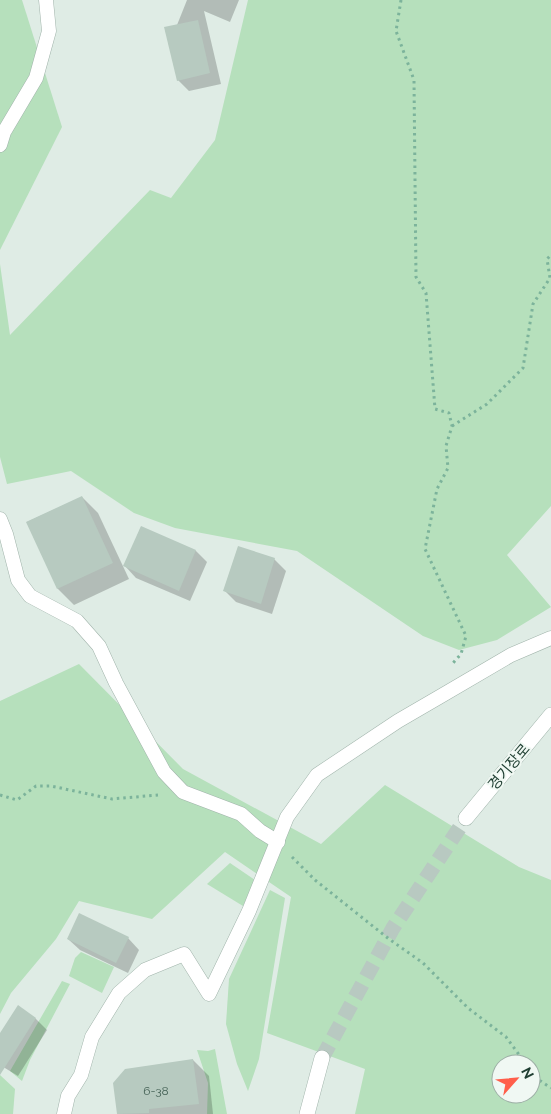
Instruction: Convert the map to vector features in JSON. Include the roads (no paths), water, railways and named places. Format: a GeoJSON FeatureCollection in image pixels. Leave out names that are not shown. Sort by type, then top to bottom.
{"type":"FeatureCollection","features":[{"type":"Feature","properties":{"kind":"street","name":"경기장로"},"geometry":{"type":"LineString","coordinates":[[466,818],[551,715]]}},
{"type":"Feature","properties":{"kind":"street"},"geometry":{"type":"LineString","coordinates":[[308,1114],[322,1058]]}},
{"type":"Feature","properties":{"kind":"lane"},"geometry":{"type":"LineString","coordinates":[[0,145],[4,132],[36,78],[49,31],[46,0]]}},
{"type":"Feature","properties":{"kind":"lane"},"geometry":{"type":"LineString","coordinates":[[0,519],[6,534],[18,580],[30,596],[77,621],[98,646],[164,772],[183,792],[241,814],[260,831],[278,842]]}},
{"type":"Feature","properties":{"kind":"lane"},"geometry":{"type":"LineString","coordinates":[[64,1114],[68,1096],[81,1075],[92,1037],[119,993],[145,970],[184,954],[209,994],[249,911],[287,817],[317,775],[398,721],[511,655],[551,638]]}},
{"type":"Feature","properties":{"kind":"tunnel"},"geometry":{"type":"LineString","coordinates":[[322,1058],[393,928],[466,818]]}}]}
